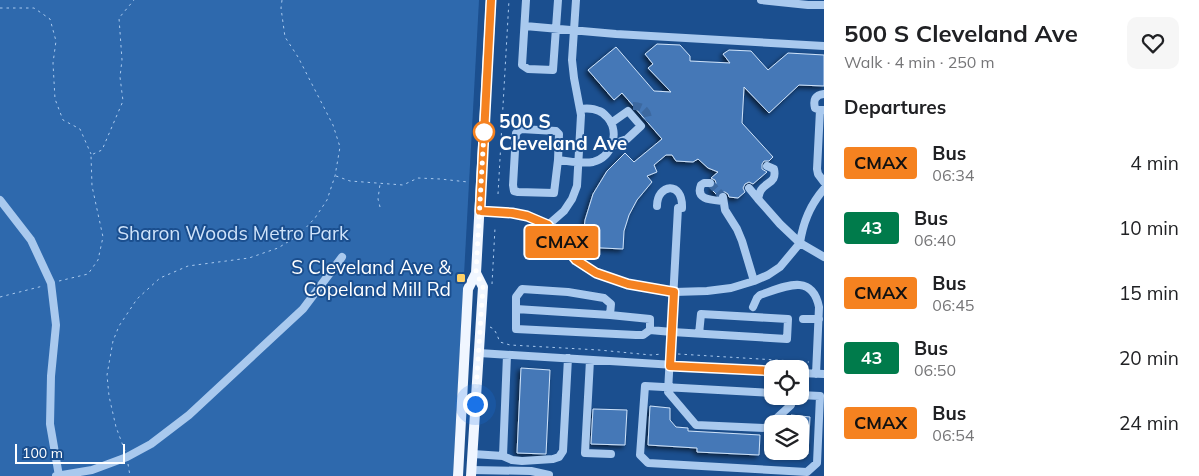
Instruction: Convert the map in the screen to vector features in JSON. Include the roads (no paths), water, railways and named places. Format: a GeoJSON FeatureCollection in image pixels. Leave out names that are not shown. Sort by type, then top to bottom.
{"type":"FeatureCollection","features":[{"type":"Feature","properties":{"kind":"main road"},"geometry":{"type":"LineString","coordinates":[[458,476],[468,289],[476,272],[492,0]]}},
{"type":"Feature","properties":{"kind":"main road"},"geometry":{"type":"LineString","coordinates":[[471,473],[483,287],[476,272]]}},
{"type":"Feature","properties":{"kind":"street"},"geometry":{"type":"LineString","coordinates":[[526,0],[522,65],[528,70],[553,70],[558,0]]}},
{"type":"Feature","properties":{"kind":"street"},"geometry":{"type":"LineString","coordinates":[[548,225],[564,211],[572,199],[576,186],[581,115],[572,60],[576,0]]}},
{"type":"Feature","properties":{"kind":"street"},"geometry":{"type":"LineString","coordinates":[[761,0],[824,5]]}},
{"type":"Feature","properties":{"kind":"street"},"geometry":{"type":"LineString","coordinates":[[525,26],[770,44],[824,46]]}},
{"type":"Feature","properties":{"kind":"street"},"geometry":{"type":"LineString","coordinates":[[824,94],[814,99],[815,108],[822,110],[817,169],[824,182]]}},
{"type":"Feature","properties":{"kind":"street"},"geometry":{"type":"LineString","coordinates":[[610,148],[627,139],[643,123],[630,108],[611,123]]}},
{"type":"Feature","properties":{"kind":"street"},"geometry":{"type":"LineString","coordinates":[[558,160],[594,162],[606,154],[614,139],[614,130],[611,123],[602,112],[594,109],[580,109]]}},
{"type":"Feature","properties":{"kind":"street"},"geometry":{"type":"LineString","coordinates":[[520,129],[556,131],[559,134],[558,160],[554,193],[514,191],[516,133],[520,129]]}},
{"type":"Feature","properties":{"kind":"street"},"geometry":{"type":"LineString","coordinates":[[758,199],[762,189],[774,179],[774,169],[767,166]]}},
{"type":"Feature","properties":{"kind":"street"},"geometry":{"type":"LineString","coordinates":[[710,183],[701,185],[699,190],[701,195],[707,199],[723,199],[724,210],[737,229],[754,281]]}},
{"type":"Feature","properties":{"kind":"street"},"geometry":{"type":"LineString","coordinates":[[749,188],[780,224],[800,243],[824,257]]}},
{"type":"Feature","properties":{"kind":"street"},"geometry":{"type":"LineString","coordinates":[[657,206],[658,198],[662,192],[669,189],[675,189],[682,201],[668,392],[696,424],[766,428],[791,405]]}},
{"type":"Feature","properties":{"kind":"street"},"geometry":{"type":"LineString","coordinates":[[480,211],[527,216],[548,225],[576,260],[596,273],[628,284],[674,292],[707,291],[731,288],[754,281],[780,267],[800,243],[805,219],[824,189]]}},
{"type":"Feature","properties":{"kind":"street"},"geometry":{"type":"LineString","coordinates":[[0,200],[31,240],[51,283],[56,325],[51,376],[50,424],[58,476],[92,470],[127,457],[150,444],[189,415],[303,309],[342,257]]}},
{"type":"Feature","properties":{"kind":"street"},"geometry":{"type":"LineString","coordinates":[[753,307],[760,295],[792,285],[800,284],[813,291],[818,298],[819,307],[816,362],[820,374]]}},
{"type":"Feature","properties":{"kind":"street"},"geometry":{"type":"LineString","coordinates":[[610,315],[611,304],[604,298],[568,292],[522,289],[516,297],[516,330],[644,335],[650,330],[699,334],[787,339],[788,319],[701,314],[699,334]]}},
{"type":"Feature","properties":{"kind":"street"},"geometry":{"type":"LineString","coordinates":[[516,309],[650,319],[650,330]]}},
{"type":"Feature","properties":{"kind":"street"},"geometry":{"type":"LineString","coordinates":[[803,319],[819,319]]}},
{"type":"Feature","properties":{"kind":"street"},"geometry":{"type":"LineString","coordinates":[[479,353],[764,371]]}},
{"type":"Feature","properties":{"kind":"street"},"geometry":{"type":"LineString","coordinates":[[503,456],[507,354]]}},
{"type":"Feature","properties":{"kind":"street"},"geometry":{"type":"LineString","coordinates":[[473,454],[503,456],[512,460],[522,461],[559,457],[563,451],[568,358]]}},
{"type":"Feature","properties":{"kind":"street"},"geometry":{"type":"LineString","coordinates":[[590,360],[585,452],[611,454]]}},
{"type":"Feature","properties":{"kind":"street"},"geometry":{"type":"LineString","coordinates":[[764,393],[644,386],[640,455],[648,463],[807,472],[817,463],[820,396],[809,395]]}},
{"type":"Feature","properties":{"kind":"street"},"geometry":{"type":"LineString","coordinates":[[471,473],[531,471],[549,475]]}},
{"type":"Feature","properties":{"kind":"tunnel"},"geometry":{"type":"LineString","coordinates":[[633,106],[644,109],[648,118],[646,121]]}},
{"type":"Feature","properties":{"kind":"tunnel"},"geometry":{"type":"LineString","coordinates":[[710,183],[723,197]]}},
{"type":"Feature","properties":{"kind":"place","name":"500 S Cleveland Ave"},"geometry":{"type":"Point","coordinates":[484,132]}},
{"type":"Feature","properties":{"kind":"place","name":"S Cleveland Ave & Copeland Mill Rd"},"geometry":{"type":"Point","coordinates":[461,278]}},
{"type":"Feature","properties":{"kind":"park label","name":"Sharon Woods Metro Park"},"geometry":{"type":"Point","coordinates":[233,233]}}]}
